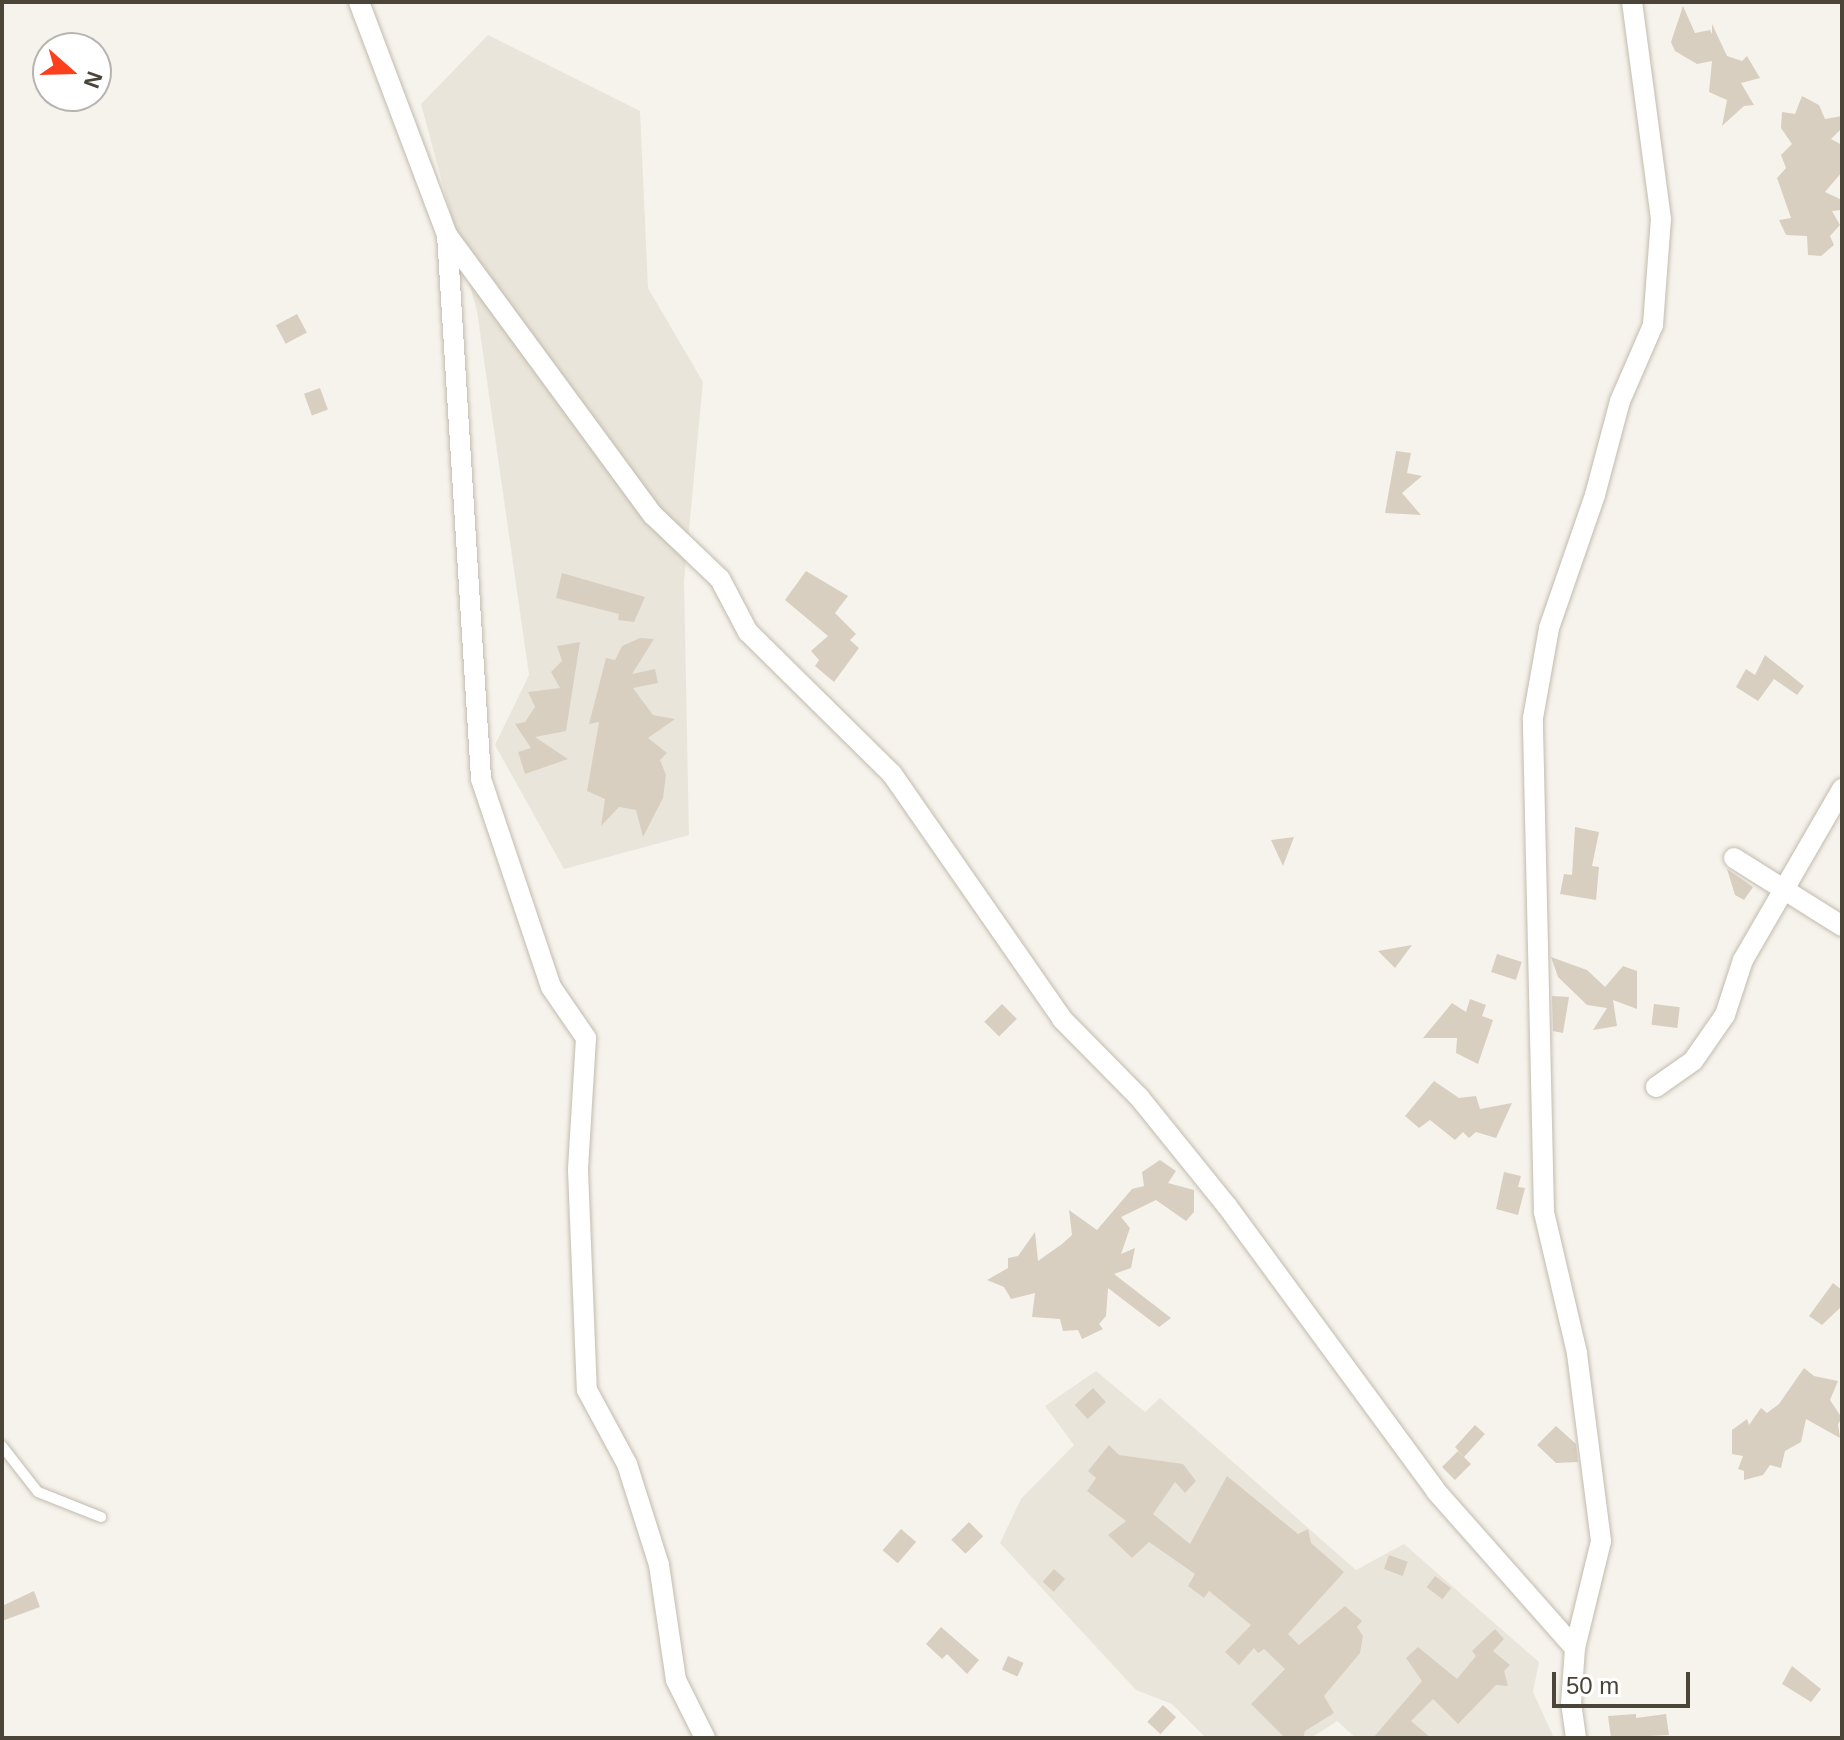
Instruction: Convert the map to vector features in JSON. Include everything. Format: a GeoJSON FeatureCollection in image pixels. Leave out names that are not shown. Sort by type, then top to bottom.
{"type":"FeatureCollection","features":[{"type":"Feature","properties":{"kind":"street"},"geometry":{"type":"LineString","coordinates":[[359,2],[447,235],[653,515],[720,579],[748,632],[892,774],[1062,1019],[1139,1097],[1227,1206],[1436,1491],[1575,1648]]}},
{"type":"Feature","properties":{"kind":"street"},"geometry":{"type":"LineString","coordinates":[[1576,1738],[1571,1704],[1575,1648],[1601,1541],[1577,1353],[1544,1212],[1533,718],[1549,628],[1595,495],[1620,401],[1653,325],[1661,219],[1632,2]]}},
{"type":"Feature","properties":{"kind":"street"},"geometry":{"type":"LineString","coordinates":[[447,235],[481,779],[551,987],[586,1038],[578,1170],[587,1390],[627,1464],[659,1565],[676,1680],[705,1738]]}},
{"type":"Feature","properties":{"kind":"street"},"geometry":{"type":"LineString","coordinates":[[1656,1087],[1693,1061],[1725,1015],[1743,960],[1781,888],[1842,789]]}},
{"type":"Feature","properties":{"kind":"street"},"geometry":{"type":"LineString","coordinates":[[1734,858],[1842,926]]}},
{"type":"Feature","properties":{"kind":"lane"},"geometry":{"type":"LineString","coordinates":[[2,1446],[38,1492],[101,1517]]}},
{"type":"Feature","properties":{"kind":"shaded area"},"geometry":{"type":"Polygon","coordinates":[[[488,35],[640,111],[648,288],[703,382],[684,582],[689,835],[564,869],[495,745],[529,675],[477,311],[421,104],[488,35]]]}},
{"type":"Feature","properties":{"kind":"shaded area"},"geometry":{"type":"Polygon","coordinates":[[[1096,1371],[1145,1412],[1160,1398],[1356,1570],[1404,1544],[1539,1662],[1533,1692],[1554,1738],[1356,1738],[1337,1721],[1311,1738],[1206,1738],[1172,1704],[1136,1690],[1000,1543],[1021,1499],[1074,1445],[1045,1406],[1096,1371]]]}},
{"type":"Feature","properties":{"kind":"building"},"geometry":{"type":"Polygon","coordinates":[[[1683,6],[1695,33],[1710,30],[1712,34],[1712,24],[1727,56],[1742,61],[1747,56],[1760,78],[1741,83],[1754,105],[1744,106],[1722,126],[1727,100],[1709,92],[1712,61],[1697,64],[1675,51],[1671,42],[1683,6]]]}},
{"type":"Feature","properties":{"kind":"building"},"geometry":{"type":"Polygon","coordinates":[[[1802,96],[1819,105],[1825,119],[1842,116],[1842,128],[1831,139],[1842,145],[1842,172],[1825,192],[1842,200],[1842,210],[1832,211],[1840,225],[1830,236],[1834,245],[1821,256],[1808,255],[1807,236],[1786,235],[1779,220],[1791,218],[1777,178],[1786,168],[1781,155],[1792,144],[1781,128],[1782,112],[1795,114],[1802,96]]]}},
{"type":"Feature","properties":{"kind":"building"},"geometry":{"type":"Polygon","coordinates":[[[297,314],[307,333],[286,344],[276,325],[297,314]]]}},
{"type":"Feature","properties":{"kind":"building"},"geometry":{"type":"Polygon","coordinates":[[[320,388],[328,410],[312,415],[304,394],[320,388]]]}},
{"type":"Feature","properties":{"kind":"building"},"geometry":{"type":"Polygon","coordinates":[[[1396,451],[1411,453],[1407,473],[1422,476],[1402,493],[1421,515],[1385,513],[1396,451]]]}},
{"type":"Feature","properties":{"kind":"building"},"geometry":{"type":"Polygon","coordinates":[[[806,571],[848,596],[835,613],[856,634],[850,640],[859,648],[834,682],[815,666],[819,660],[811,651],[828,636],[785,600],[806,571]]]}},
{"type":"Feature","properties":{"kind":"building"},"geometry":{"type":"Polygon","coordinates":[[[562,573],[645,597],[634,622],[618,620],[619,614],[556,598],[562,573]]]}},
{"type":"Feature","properties":{"kind":"building"},"geometry":{"type":"Polygon","coordinates":[[[640,638],[654,639],[632,674],[655,669],[658,683],[633,688],[653,715],[675,719],[648,738],[667,753],[660,760],[666,775],[663,798],[643,837],[636,810],[619,807],[601,826],[605,799],[587,791],[599,722],[589,724],[606,658],[615,660],[622,646],[640,638]]]}},
{"type":"Feature","properties":{"kind":"building"},"geometry":{"type":"Polygon","coordinates":[[[580,642],[566,731],[535,737],[568,759],[525,774],[518,752],[531,748],[515,724],[525,722],[535,707],[528,692],[560,688],[551,672],[562,661],[557,646],[580,642]]]}},
{"type":"Feature","properties":{"kind":"building"},"geometry":{"type":"Polygon","coordinates":[[[1765,655],[1804,686],[1797,695],[1774,679],[1758,701],[1736,687],[1746,669],[1755,675],[1765,655]]]}},
{"type":"Feature","properties":{"kind":"building"},"geometry":{"type":"Polygon","coordinates":[[[1575,827],[1599,832],[1592,866],[1599,867],[1596,900],[1560,894],[1564,874],[1572,875],[1575,827]]]}},
{"type":"Feature","properties":{"kind":"building"},"geometry":{"type":"Polygon","coordinates":[[[1294,837],[1283,866],[1271,840],[1294,837]]]}},
{"type":"Feature","properties":{"kind":"building"},"geometry":{"type":"Polygon","coordinates":[[[1727,869],[1753,887],[1744,900],[1735,895],[1727,869]]]}},
{"type":"Feature","properties":{"kind":"building"},"geometry":{"type":"Polygon","coordinates":[[[1412,945],[1395,968],[1378,951],[1412,945]]]}},
{"type":"Feature","properties":{"kind":"building"},"geometry":{"type":"Polygon","coordinates":[[[1497,954],[1522,962],[1516,980],[1491,972],[1497,954]]]}},
{"type":"Feature","properties":{"kind":"building"},"geometry":{"type":"Polygon","coordinates":[[[1551,957],[1587,970],[1605,987],[1623,966],[1637,971],[1637,1009],[1613,1000],[1617,1026],[1593,1030],[1607,1008],[1587,1005],[1558,977],[1551,957]]]}},
{"type":"Feature","properties":{"kind":"building"},"geometry":{"type":"Polygon","coordinates":[[[1552,996],[1569,997],[1563,1033],[1553,1031],[1552,996]]]}},
{"type":"Feature","properties":{"kind":"building"},"geometry":{"type":"Polygon","coordinates":[[[1470,999],[1486,1005],[1482,1016],[1493,1020],[1478,1064],[1456,1053],[1457,1038],[1423,1038],[1452,1003],[1466,1012],[1470,999]]]}},
{"type":"Feature","properties":{"kind":"building"},"geometry":{"type":"Polygon","coordinates":[[[1002,1004],[1017,1019],[999,1037],[984,1022],[1002,1004]]]}},
{"type":"Feature","properties":{"kind":"building"},"geometry":{"type":"Polygon","coordinates":[[[1654,1004],[1680,1007],[1677,1028],[1651,1025],[1654,1004]]]}},
{"type":"Feature","properties":{"kind":"building"},"geometry":{"type":"Polygon","coordinates":[[[1434,1081],[1459,1098],[1476,1096],[1480,1109],[1512,1103],[1496,1138],[1476,1132],[1469,1138],[1463,1132],[1455,1140],[1430,1120],[1419,1128],[1405,1116],[1434,1081]]]}},
{"type":"Feature","properties":{"kind":"building"},"geometry":{"type":"Polygon","coordinates":[[[1160,1160],[1176,1171],[1168,1183],[1194,1190],[1194,1212],[1186,1221],[1156,1200],[1121,1217],[1130,1228],[1121,1254],[1135,1248],[1131,1268],[1114,1274],[1171,1318],[1159,1327],[1108,1288],[1106,1316],[1099,1324],[1103,1329],[1082,1339],[1078,1330],[1063,1331],[1060,1319],[1032,1317],[1035,1293],[1011,1299],[1004,1287],[987,1280],[1008,1268],[1008,1258],[1018,1256],[1035,1232],[1038,1261],[1062,1244],[1072,1235],[1069,1210],[1097,1230],[1132,1189],[1144,1186],[1142,1172],[1160,1160]]]}},
{"type":"Feature","properties":{"kind":"building"},"geometry":{"type":"Polygon","coordinates":[[[1504,1172],[1521,1176],[1518,1187],[1525,1188],[1518,1215],[1496,1209],[1504,1172]]]}},
{"type":"Feature","properties":{"kind":"building"},"geometry":{"type":"Polygon","coordinates":[[[1833,1283],[1842,1290],[1842,1306],[1822,1325],[1809,1316],[1833,1283]]]}},
{"type":"Feature","properties":{"kind":"building"},"geometry":{"type":"Polygon","coordinates":[[[1804,1368],[1814,1376],[1838,1381],[1830,1400],[1842,1418],[1838,1424],[1840,1438],[1806,1419],[1801,1442],[1785,1451],[1781,1468],[1770,1465],[1763,1475],[1744,1480],[1744,1471],[1738,1469],[1743,1456],[1732,1454],[1732,1430],[1747,1419],[1749,1425],[1761,1408],[1767,1413],[1779,1404],[1804,1368]]]}},
{"type":"Feature","properties":{"kind":"building"},"geometry":{"type":"Polygon","coordinates":[[[1093,1388],[1106,1402],[1088,1419],[1075,1405],[1093,1388]]]}},
{"type":"Feature","properties":{"kind":"building"},"geometry":{"type":"Polygon","coordinates":[[[1475,1425],[1485,1434],[1464,1457],[1455,1447],[1475,1425]]]}},
{"type":"Feature","properties":{"kind":"building"},"geometry":{"type":"Polygon","coordinates":[[[1556,1426],[1576,1444],[1578,1462],[1556,1463],[1537,1445],[1556,1426]]]}},
{"type":"Feature","properties":{"kind":"building"},"geometry":{"type":"Polygon","coordinates":[[[1109,1445],[1119,1455],[1183,1464],[1196,1481],[1185,1493],[1175,1482],[1153,1514],[1190,1544],[1227,1476],[1298,1534],[1308,1529],[1311,1543],[1344,1572],[1288,1634],[1299,1645],[1345,1606],[1362,1621],[1357,1627],[1363,1636],[1360,1653],[1324,1696],[1334,1713],[1305,1731],[1303,1738],[1285,1738],[1251,1704],[1285,1669],[1264,1649],[1258,1653],[1254,1648],[1239,1665],[1225,1652],[1251,1625],[1209,1591],[1204,1598],[1188,1586],[1195,1574],[1149,1542],[1132,1558],[1108,1535],[1126,1521],[1087,1491],[1096,1478],[1088,1471],[1109,1445]]]}},
{"type":"Feature","properties":{"kind":"building"},"geometry":{"type":"Polygon","coordinates":[[[1458,1451],[1471,1464],[1455,1480],[1442,1467],[1458,1451]]]}},
{"type":"Feature","properties":{"kind":"building"},"geometry":{"type":"Polygon","coordinates":[[[969,1522],[983,1536],[965,1554],[951,1540],[969,1522]]]}},
{"type":"Feature","properties":{"kind":"building"},"geometry":{"type":"Polygon","coordinates":[[[901,1529],[916,1542],[898,1563],[883,1550],[901,1529]]]}},
{"type":"Feature","properties":{"kind":"building"},"geometry":{"type":"Polygon","coordinates":[[[1389,1555],[1408,1562],[1403,1576],[1384,1569],[1389,1555]]]}},
{"type":"Feature","properties":{"kind":"building"},"geometry":{"type":"Polygon","coordinates":[[[1054,1569],[1065,1579],[1054,1592],[1043,1582],[1054,1569]]]}},
{"type":"Feature","properties":{"kind":"building"},"geometry":{"type":"Polygon","coordinates":[[[1435,1576],[1451,1588],[1443,1599],[1427,1587],[1435,1576]]]}},
{"type":"Feature","properties":{"kind":"building"},"geometry":{"type":"Polygon","coordinates":[[[34,1591],[40,1607],[2,1621],[2,1606],[34,1591]]]}},
{"type":"Feature","properties":{"kind":"building"},"geometry":{"type":"Polygon","coordinates":[[[941,1627],[979,1660],[967,1674],[947,1654],[942,1659],[926,1644],[941,1627]]]}},
{"type":"Feature","properties":{"kind":"building"},"geometry":{"type":"Polygon","coordinates":[[[1495,1629],[1504,1639],[1493,1651],[1510,1665],[1504,1671],[1508,1686],[1496,1685],[1458,1724],[1433,1699],[1411,1721],[1431,1738],[1373,1738],[1422,1681],[1406,1658],[1418,1647],[1457,1679],[1476,1656],[1472,1651],[1495,1629]]]}},
{"type":"Feature","properties":{"kind":"building"},"geometry":{"type":"Polygon","coordinates":[[[1008,1656],[1024,1663],[1017,1677],[1002,1670],[1008,1656]]]}},
{"type":"Feature","properties":{"kind":"building"},"geometry":{"type":"Polygon","coordinates":[[[1792,1666],[1821,1689],[1811,1702],[1782,1684],[1792,1666]]]}},
{"type":"Feature","properties":{"kind":"building"},"geometry":{"type":"Polygon","coordinates":[[[1163,1705],[1176,1717],[1160,1734],[1147,1722],[1163,1705]]]}},
{"type":"Feature","properties":{"kind":"building"},"geometry":{"type":"Polygon","coordinates":[[[1636,1714],[1636,1718],[1666,1714],[1669,1735],[1611,1738],[1608,1716],[1636,1714]]]}}]}
